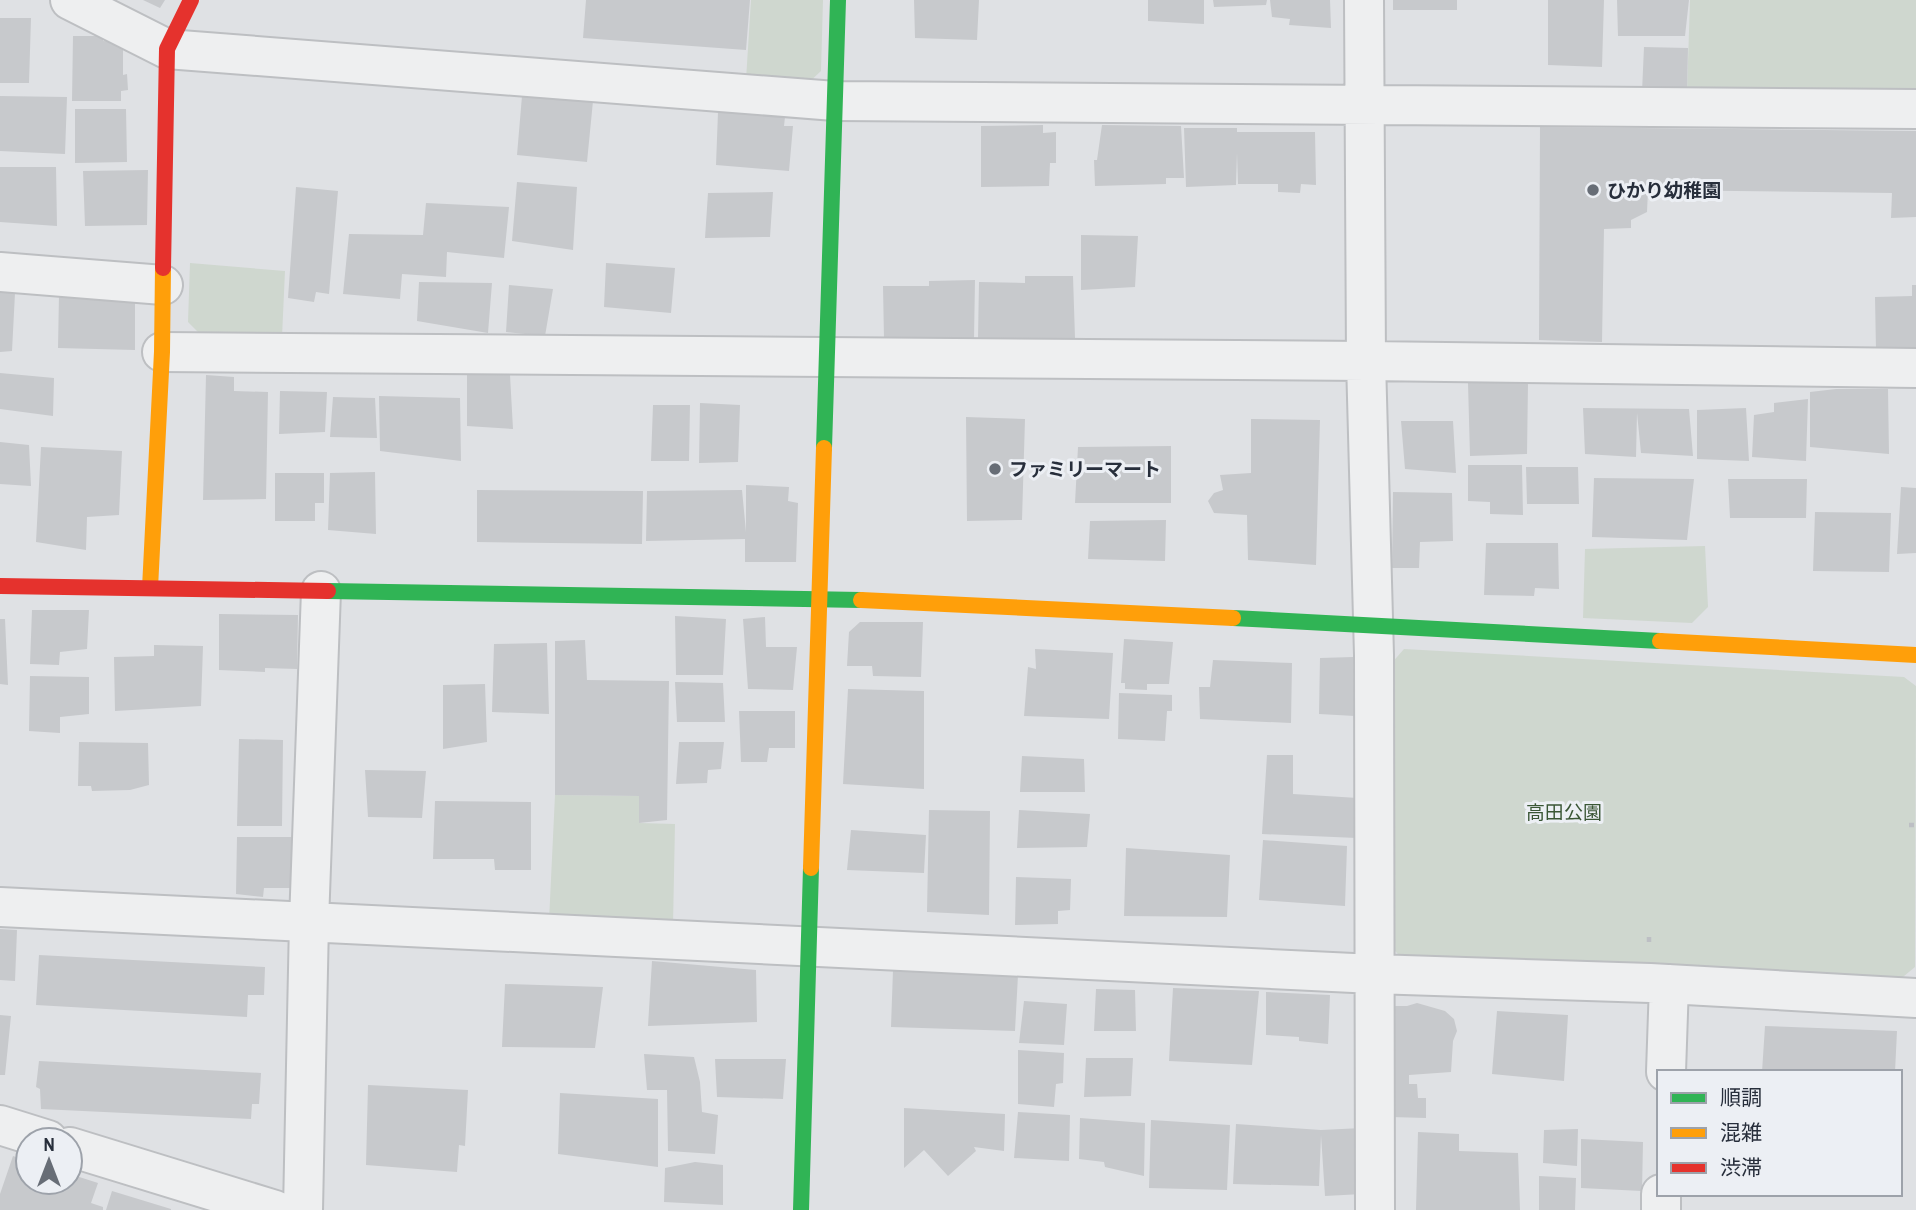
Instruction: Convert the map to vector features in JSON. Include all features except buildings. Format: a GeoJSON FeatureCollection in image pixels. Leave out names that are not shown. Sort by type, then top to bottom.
{"type":"FeatureCollection","features":[{"type":"Feature","properties":{"kind":"street"},"geometry":{"type":"LineString","coordinates":[[70,0],[167,49],[835,101],[1916,109]]}},
{"type":"Feature","properties":{"kind":"street"},"geometry":{"type":"LineString","coordinates":[[150,588],[162,352],[167,49],[191,0]]}},
{"type":"Feature","properties":{"kind":"street"},"geometry":{"type":"LineString","coordinates":[[801,1210],[838,0]]}},
{"type":"Feature","properties":{"kind":"street"},"geometry":{"type":"LineString","coordinates":[[1364,0],[1366,361],[1373,625],[1375,1210]]}},
{"type":"Feature","properties":{"kind":"street"},"geometry":{"type":"LineString","coordinates":[[0,272],[163,285]]}},
{"type":"Feature","properties":{"kind":"street"},"geometry":{"type":"LineString","coordinates":[[162,352],[1916,368]]}},
{"type":"Feature","properties":{"kind":"street"},"geometry":{"type":"LineString","coordinates":[[0,586],[820,598],[1916,655]]}},
{"type":"Feature","properties":{"kind":"street"},"geometry":{"type":"LineString","coordinates":[[303,1210],[309,922],[321,591]]}},
{"type":"Feature","properties":{"kind":"street"},"geometry":{"type":"LineString","coordinates":[[0,908],[1374,974],[1669,985],[1916,999]]}},
{"type":"Feature","properties":{"kind":"street"},"geometry":{"type":"LineString","coordinates":[[1666,1070],[1669,985]]}},
{"type":"Feature","properties":{"kind":"street"},"geometry":{"type":"LineString","coordinates":[[84,1151],[275,1210]]}},
{"type":"Feature","properties":{"kind":"path"},"geometry":{"type":"LineString","coordinates":[[1909,825],[1916,825]]}},
{"type":"Feature","properties":{"kind":"green space"},"geometry":{"type":"Polygon","coordinates":[[[751,0],[823,0],[821,71],[805,86],[746,80],[751,0]]]}},
{"type":"Feature","properties":{"kind":"green space"},"geometry":{"type":"Polygon","coordinates":[[[1690,0],[1916,0],[1916,97],[1687,93],[1690,0]]]}},
{"type":"Feature","properties":{"kind":"green space"},"geometry":{"type":"Polygon","coordinates":[[[190,263],[285,271],[282,337],[202,336],[188,322],[190,263]]]}},
{"type":"Feature","properties":{"kind":"green space"},"geometry":{"type":"Polygon","coordinates":[[[1705,546],[1708,607],[1692,623],[1583,618],[1585,549],[1705,546]]]}},
{"type":"Feature","properties":{"kind":"green space","name":"高田公園"},"geometry":{"type":"Polygon","coordinates":[[[1404,649],[1904,677],[1916,686],[1915,967],[1898,981],[1403,959],[1392,948],[1390,665],[1404,649]]]}},
{"type":"Feature","properties":{"kind":"green space"},"geometry":{"type":"Polygon","coordinates":[[[555,795],[639,796],[639,823],[675,824],[673,925],[549,921],[555,795]]]}},
{"type":"Feature","properties":{"kind":"traffic: fast"},"geometry":{"type":"LineString","coordinates":[[824,448],[838,0]]}},
{"type":"Feature","properties":{"kind":"traffic: fast"},"geometry":{"type":"LineString","coordinates":[[328,591],[861,600]]}},
{"type":"Feature","properties":{"kind":"traffic: fast"},"geometry":{"type":"LineString","coordinates":[[1233,618],[1660,641]]}},
{"type":"Feature","properties":{"kind":"traffic: fast"},"geometry":{"type":"LineString","coordinates":[[801,1210],[811,868]]}},
{"type":"Feature","properties":{"kind":"traffic: slow"},"geometry":{"type":"LineString","coordinates":[[150,588],[162,352],[163,268]]}},
{"type":"Feature","properties":{"kind":"traffic: slow"},"geometry":{"type":"LineString","coordinates":[[811,868],[824,448]]}},
{"type":"Feature","properties":{"kind":"traffic: slow"},"geometry":{"type":"LineString","coordinates":[[861,600],[1233,618]]}},
{"type":"Feature","properties":{"kind":"traffic: slow"},"geometry":{"type":"LineString","coordinates":[[1660,641],[1916,655]]}},
{"type":"Feature","properties":{"kind":"traffic: jam"},"geometry":{"type":"LineString","coordinates":[[163,268],[167,49],[191,0]]}},
{"type":"Feature","properties":{"kind":"traffic: jam"},"geometry":{"type":"LineString","coordinates":[[0,586],[328,591]]}},
{"type":"Feature","properties":{"kind":"place","name":"ひかり幼稚園"},"geometry":{"type":"Point","coordinates":[1593,190]}},
{"type":"Feature","properties":{"kind":"place","name":"ファミリーマート"},"geometry":{"type":"Point","coordinates":[995,469]}}]}
